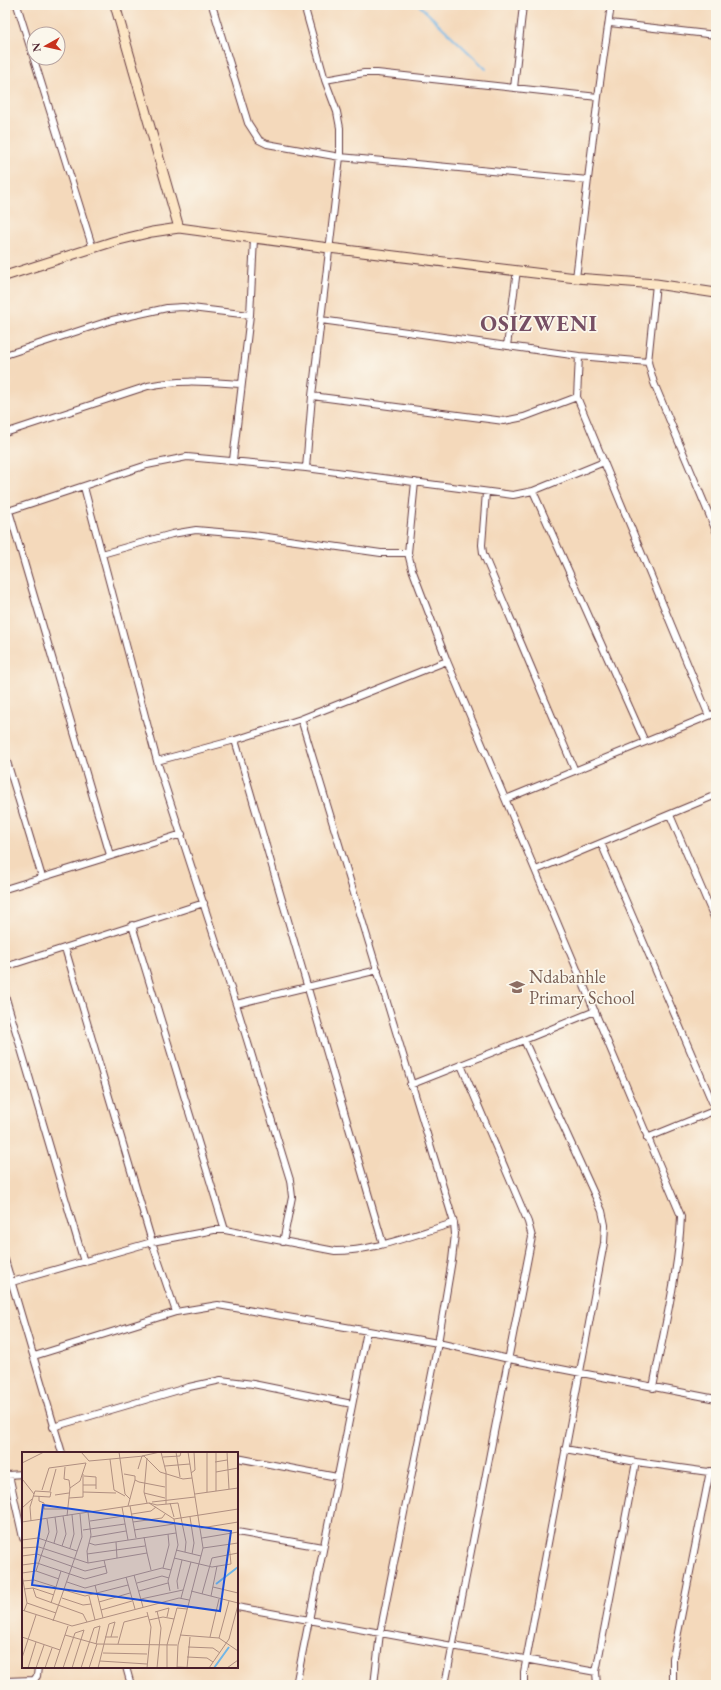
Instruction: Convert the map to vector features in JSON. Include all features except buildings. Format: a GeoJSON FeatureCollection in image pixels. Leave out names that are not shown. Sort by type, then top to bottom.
{"type":"FeatureCollection","features":[{"type":"Feature","properties":{"kind":"street"},"geometry":{"type":"LineString","coordinates":[[17,5],[93,249]]}},
{"type":"Feature","properties":{"kind":"street"},"geometry":{"type":"LineString","coordinates":[[115,5],[179,228]]}},
{"type":"Feature","properties":{"kind":"street"},"geometry":{"type":"LineString","coordinates":[[212,5],[248,123],[258,140],[267,144],[340,157],[588,180]]}},
{"type":"Feature","properties":{"kind":"street"},"geometry":{"type":"LineString","coordinates":[[304,5],[325,80],[337,112],[340,128],[340,157],[312,396],[306,468]]}},
{"type":"Feature","properties":{"kind":"street"},"geometry":{"type":"LineString","coordinates":[[514,88],[523,5]]}},
{"type":"Feature","properties":{"kind":"street"},"geometry":{"type":"LineString","coordinates":[[576,278],[598,96],[610,23],[611,5]]}},
{"type":"Feature","properties":{"kind":"street"},"geometry":{"type":"LineString","coordinates":[[610,23],[716,35]]}},
{"type":"Feature","properties":{"kind":"street"},"geometry":{"type":"LineString","coordinates":[[325,80],[364,73],[377,73],[598,96]]}},
{"type":"Feature","properties":{"kind":"street"},"geometry":{"type":"LineString","coordinates":[[6,273],[145,234],[179,228],[254,239],[576,278],[656,284],[716,293]]}},
{"type":"Feature","properties":{"kind":"street"},"geometry":{"type":"LineString","coordinates":[[233,460],[250,315],[254,239]]}},
{"type":"Feature","properties":{"kind":"street"},"geometry":{"type":"LineString","coordinates":[[508,346],[517,270]]}},
{"type":"Feature","properties":{"kind":"street"},"geometry":{"type":"LineString","coordinates":[[656,284],[648,362],[654,383],[716,531]]}},
{"type":"Feature","properties":{"kind":"street"},"geometry":{"type":"LineString","coordinates":[[5,355],[112,320],[167,308],[183,307],[250,315]]}},
{"type":"Feature","properties":{"kind":"street"},"geometry":{"type":"LineString","coordinates":[[321,320],[579,356],[648,362]]}},
{"type":"Feature","properties":{"kind":"street"},"geometry":{"type":"LineString","coordinates":[[579,356],[577,397],[709,716]]}},
{"type":"Feature","properties":{"kind":"street"},"geometry":{"type":"LineString","coordinates":[[5,433],[148,386],[169,382],[194,381],[241,384]]}},
{"type":"Feature","properties":{"kind":"street"},"geometry":{"type":"LineString","coordinates":[[312,396],[504,421],[524,417],[577,397]]}},
{"type":"Feature","properties":{"kind":"street"},"geometry":{"type":"LineString","coordinates":[[110,855],[7,511],[164,460],[187,457],[233,460],[306,468],[486,492],[513,494],[533,491],[604,462]]}},
{"type":"Feature","properties":{"kind":"street"},"geometry":{"type":"LineString","coordinates":[[415,482],[408,553],[412,569],[448,661],[680,1216],[680,1232],[672,1283],[653,1388]]}},
{"type":"Feature","properties":{"kind":"street"},"geometry":{"type":"LineString","coordinates":[[84,486],[157,761],[182,834],[236,1004],[291,1188],[290,1206],[283,1242]]}},
{"type":"Feature","properties":{"kind":"street"},"geometry":{"type":"LineString","coordinates":[[533,491],[645,742]]}},
{"type":"Feature","properties":{"kind":"street"},"geometry":{"type":"LineString","coordinates":[[486,492],[482,545],[483,553],[575,771]]}},
{"type":"Feature","properties":{"kind":"street"},"geometry":{"type":"LineString","coordinates":[[102,554],[172,534],[196,530],[253,535],[381,553],[408,553]]}},
{"type":"Feature","properties":{"kind":"street"},"geometry":{"type":"LineString","coordinates":[[157,761],[235,740],[300,719],[448,661]]}},
{"type":"Feature","properties":{"kind":"street"},"geometry":{"type":"LineString","coordinates":[[506,799],[716,713]]}},
{"type":"Feature","properties":{"kind":"street"},"geometry":{"type":"LineString","coordinates":[[300,719],[378,970],[410,1085],[454,1223],[455,1234],[438,1343],[380,1633],[374,1685]]}},
{"type":"Feature","properties":{"kind":"street"},"geometry":{"type":"LineString","coordinates":[[235,740],[383,1244]]}},
{"type":"Feature","properties":{"kind":"street"},"geometry":{"type":"LineString","coordinates":[[5,755],[42,877]]}},
{"type":"Feature","properties":{"kind":"street"},"geometry":{"type":"LineString","coordinates":[[536,870],[716,795]]}},
{"type":"Feature","properties":{"kind":"street"},"geometry":{"type":"LineString","coordinates":[[670,815],[716,922]]}},
{"type":"Feature","properties":{"kind":"street"},"geometry":{"type":"LineString","coordinates":[[5,889],[110,855],[182,834]]}},
{"type":"Feature","properties":{"kind":"street"},"geometry":{"type":"LineString","coordinates":[[601,843],[716,1110],[647,1138]]}},
{"type":"Feature","properties":{"kind":"street"},"geometry":{"type":"LineString","coordinates":[[5,967],[204,903]]}},
{"type":"Feature","properties":{"kind":"street"},"geometry":{"type":"LineString","coordinates":[[132,925],[225,1230]]}},
{"type":"Feature","properties":{"kind":"street"},"geometry":{"type":"LineString","coordinates":[[65,948],[152,1242],[176,1312]]}},
{"type":"Feature","properties":{"kind":"street"},"geometry":{"type":"LineString","coordinates":[[236,1004],[308,988],[378,970]]}},
{"type":"Feature","properties":{"kind":"street"},"geometry":{"type":"LineString","coordinates":[[5,995],[84,1262]]}},
{"type":"Feature","properties":{"kind":"street"},"geometry":{"type":"LineString","coordinates":[[410,1085],[595,1011]]}},
{"type":"Feature","properties":{"kind":"street"},"geometry":{"type":"LineString","coordinates":[[524,1040],[602,1211],[606,1225],[604,1244],[527,1659],[524,1685]]}},
{"type":"Feature","properties":{"kind":"street"},"geometry":{"type":"LineString","coordinates":[[446,1685],[452,1646],[532,1237],[528,1222],[461,1065]]}},
{"type":"Feature","properties":{"kind":"street"},"geometry":{"type":"LineString","coordinates":[[12,1282],[152,1242],[203,1231],[225,1230],[335,1251],[351,1251],[383,1244],[454,1223]]}},
{"type":"Feature","properties":{"kind":"street"},"geometry":{"type":"LineString","coordinates":[[5,1260],[34,1356],[53,1427],[62,1452]]}},
{"type":"Feature","properties":{"kind":"street"},"geometry":{"type":"LineString","coordinates":[[34,1356],[176,1312],[218,1305],[438,1343],[509,1359],[716,1399]]}},
{"type":"Feature","properties":{"kind":"street"},"geometry":{"type":"LineString","coordinates":[[296,1685],[322,1547],[367,1331]]}},
{"type":"Feature","properties":{"kind":"street"},"geometry":{"type":"LineString","coordinates":[[53,1427],[189,1386],[221,1380],[253,1384],[352,1404]]}},
{"type":"Feature","properties":{"kind":"street"},"geometry":{"type":"LineString","coordinates":[[565,1448],[636,1462],[713,1472],[674,1658],[673,1685]]}},
{"type":"Feature","properties":{"kind":"street"},"geometry":{"type":"LineString","coordinates":[[238,1458],[337,1477]]}},
{"type":"Feature","properties":{"kind":"street"},"geometry":{"type":"LineString","coordinates":[[597,1685],[596,1672],[636,1462]]}},
{"type":"Feature","properties":{"kind":"street"},"geometry":{"type":"LineString","coordinates":[[22,1474],[7,1475],[22,1534]]}},
{"type":"Feature","properties":{"kind":"street"},"geometry":{"type":"LineString","coordinates":[[238,1532],[322,1547]]}},
{"type":"Feature","properties":{"kind":"street"},"geometry":{"type":"LineString","coordinates":[[238,1607],[596,1672]]}},
{"type":"Feature","properties":{"kind":"street"},"geometry":{"type":"LineString","coordinates":[[5,1680],[34,1680],[38,1676],[38,1668]]}},
{"type":"Feature","properties":{"kind":"street"},"geometry":{"type":"LineString","coordinates":[[126,1668],[131,1685]]}},
{"type":"Feature","properties":{"kind":"waterway"},"geometry":{"type":"LineString","coordinates":[[419,5],[486,69]]}},
{"type":"Feature","properties":{"kind":"place","name":"Ndabanhle Primary School"},"geometry":{"type":"Point","coordinates":[517,987]}},
{"type":"Feature","properties":{"kind":"district","name":"OSIZWENI"},"geometry":{"type":"Point","coordinates":[539,323]}}]}
